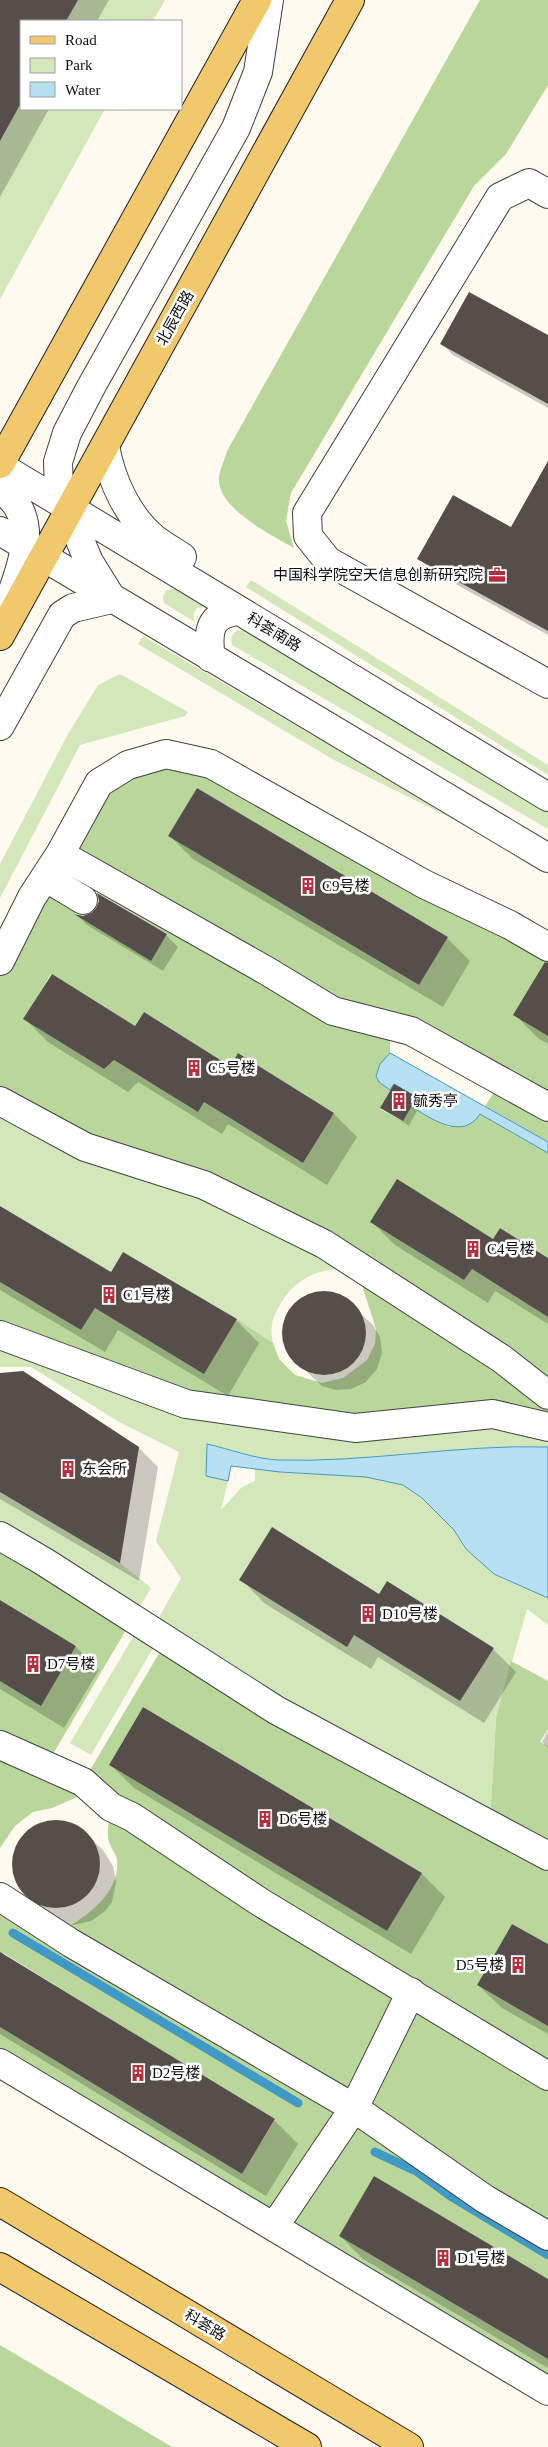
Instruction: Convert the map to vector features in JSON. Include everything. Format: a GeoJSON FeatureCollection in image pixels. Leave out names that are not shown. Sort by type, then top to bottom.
{"type":"FeatureCollection","features":[{"type":"Feature","properties":{"kind":"main road"},"geometry":{"type":"LineString","coordinates":[[0,465],[257,0]]}},
{"type":"Feature","properties":{"kind":"main road","name":"北辰西路"},"geometry":{"type":"LineString","coordinates":[[0,636],[350,0]]}},
{"type":"Feature","properties":{"kind":"main road","name":"科荟路"},"geometry":{"type":"LineString","coordinates":[[0,2202],[409,2447]]}},
{"type":"Feature","properties":{"kind":"main road"},"geometry":{"type":"LineString","coordinates":[[0,2267],[307,2447]]}},
{"type":"Feature","properties":{"kind":"street"},"geometry":{"type":"LineString","coordinates":[[112,599],[89,562],[59,489],[58,462],[67,433],[91,387],[236,128],[258,72],[269,0]]}},
{"type":"Feature","properties":{"kind":"street"},"geometry":{"type":"LineString","coordinates":[[548,194],[529,183],[500,197],[307,513],[308,536],[328,562],[548,684]]}},
{"type":"Feature","properties":{"kind":"street"},"geometry":{"type":"LineString","coordinates":[[105,446],[110,471],[122,496],[141,526],[156,540],[412,698],[469,749]]}},
{"type":"Feature","properties":{"kind":"street","name":"科荟南路"},"geometry":{"type":"LineString","coordinates":[[0,465],[548,797]]}},
{"type":"Feature","properties":{"kind":"street"},"geometry":{"type":"LineString","coordinates":[[0,487],[18,507],[26,536],[19,571],[0,628]]}},
{"type":"Feature","properties":{"kind":"street"},"geometry":{"type":"LineString","coordinates":[[0,531],[548,858]]}},
{"type":"Feature","properties":{"kind":"street"},"geometry":{"type":"LineString","coordinates":[[0,726],[62,615],[73,608],[112,599]]}},
{"type":"Feature","properties":{"kind":"street"},"geometry":{"type":"LineString","coordinates":[[211,658],[208,639],[212,626],[221,615],[238,610]]}},
{"type":"Feature","properties":{"kind":"street"},"geometry":{"type":"LineString","coordinates":[[0,961],[32,897],[60,854],[99,783],[128,764],[166,754],[211,764],[424,884],[510,925],[548,947]]}},
{"type":"Feature","properties":{"kind":"street"},"geometry":{"type":"LineString","coordinates":[[60,854],[259,966],[333,1011],[411,1031],[548,1106]]}},
{"type":"Feature","properties":{"kind":"street"},"geometry":{"type":"LineString","coordinates":[[45,877],[83,900]]}},
{"type":"Feature","properties":{"kind":"street"},"geometry":{"type":"LineString","coordinates":[[0,1101],[85,1147],[204,1185],[324,1244],[502,1359],[548,1395]]}},
{"type":"Feature","properties":{"kind":"street"},"geometry":{"type":"LineString","coordinates":[[0,1335],[186,1404],[355,1428],[492,1414],[548,1427]]}},
{"type":"Feature","properties":{"kind":"street"},"geometry":{"type":"LineString","coordinates":[[0,1536],[43,1561],[276,1710],[548,1856]]}},
{"type":"Feature","properties":{"kind":"street"},"geometry":{"type":"LineString","coordinates":[[0,1745],[83,1782],[111,1806],[132,1817],[260,1902],[548,2076]]}},
{"type":"Feature","properties":{"kind":"street"},"geometry":{"type":"LineString","coordinates":[[0,1897],[71,1943],[354,2108],[485,2199],[548,2236]]}},
{"type":"Feature","properties":{"kind":"street"},"geometry":{"type":"LineString","coordinates":[[274,2227],[354,2108],[411,1992]]}},
{"type":"Feature","properties":{"kind":"street"},"geometry":{"type":"LineString","coordinates":[[0,2062],[548,2391]]}},
{"type":"Feature","properties":{"kind":"green space"},"geometry":{"type":"Polygon","coordinates":[[[0,0],[165,0],[154,20],[20,20],[20,110],[104,110],[0,299],[0,0]]]}},
{"type":"Feature","properties":{"kind":"green space"},"geometry":{"type":"Polygon","coordinates":[[[480,0],[548,0],[548,85],[506,154],[474,186],[291,493],[286,521],[294,548],[247,519],[226,499],[220,488],[219,477],[221,467],[227,451],[480,0]]]}},
{"type":"Feature","properties":{"kind":"green space"},"geometry":{"type":"Polygon","coordinates":[[[251,580],[548,765],[548,775],[246,587],[251,580]]]}},
{"type":"Feature","properties":{"kind":"green space"},"geometry":{"type":"Polygon","coordinates":[[[178,589],[208,607],[197,608],[193,614],[195,622],[164,603],[165,591],[178,589]]]}},
{"type":"Feature","properties":{"kind":"green space"},"geometry":{"type":"Polygon","coordinates":[[[237,630],[246,630],[548,808],[548,829],[232,645],[231,637],[237,630]]]}},
{"type":"Feature","properties":{"kind":"green space"},"geometry":{"type":"Polygon","coordinates":[[[143,636],[324,742],[548,864],[548,874],[447,816],[334,760],[138,644],[143,636]]]}},
{"type":"Feature","properties":{"kind":"green space"},"geometry":{"type":"Polygon","coordinates":[[[120,674],[188,712],[185,716],[80,745],[0,898],[0,864],[67,736],[98,685],[120,674]]]}},
{"type":"Feature","properties":{"kind":"green space"},"geometry":{"type":"Polygon","coordinates":[[[166,754],[548,947],[548,1142],[485,1106],[501,1081],[390,1025],[390,1053],[386,1057],[379,1082],[390,1090],[380,1109],[402,1121],[411,1106],[449,1127],[478,1113],[548,1153],[548,1258],[500,1228],[493,1239],[371,1222],[464,1280],[472,1269],[548,1317],[548,1427],[285,1419],[0,1335],[0,1282],[81,1330],[95,1308],[204,1373],[237,1319],[273,1343],[279,1359],[295,1375],[322,1383],[343,1378],[367,1360],[375,1344],[376,1329],[362,1285],[364,1270],[0,1101],[0,961],[99,783],[166,754]],[[197,788],[169,836],[419,985],[448,937],[197,788]],[[90,888],[75,914],[151,960],[167,934],[90,888]],[[51,974],[24,1019],[104,1069],[114,1060],[198,1111],[204,1102],[303,1163],[334,1113],[238,1053],[230,1066],[144,1012],[135,1026],[51,974]]]}},
{"type":"Feature","properties":{"kind":"green space"},"geometry":{"type":"Polygon","coordinates":[[[0,1101],[204,1185],[346,1268],[326,1270],[309,1276],[287,1294],[273,1318],[273,1343],[237,1319],[123,1252],[111,1272],[0,1206],[0,1101]]]}},
{"type":"Feature","properties":{"kind":"green space"},"geometry":{"type":"Polygon","coordinates":[[[0,1335],[186,1404],[548,1427],[548,1447],[480,1448],[346,1459],[278,1460],[207,1445],[206,1476],[228,1481],[221,1510],[242,1487],[255,1481],[255,1468],[280,1472],[366,1477],[403,1485],[422,1498],[454,1530],[466,1549],[494,1574],[548,1598],[548,1625],[527,1609],[496,1718],[490,1823],[152,1630],[181,1578],[156,1541],[179,1452],[119,1422],[31,1367],[0,1367],[0,1335]],[[272,1527],[240,1580],[347,1646],[354,1635],[460,1701],[494,1648],[387,1581],[379,1594],[272,1527]]]}},
{"type":"Feature","properties":{"kind":"green space"},"geometry":{"type":"Polygon","coordinates":[[[0,1492],[120,1563],[151,1588],[133,1618],[0,1536],[0,1492]]]}},
{"type":"Feature","properties":{"kind":"green space"},"geometry":{"type":"Polygon","coordinates":[[[0,1536],[133,1618],[46,1766],[83,1782],[167,1640],[490,1822],[496,1718],[511,1661],[548,1681],[548,1729],[540,1742],[548,1746],[548,1944],[512,1924],[477,1985],[548,2026],[548,2279],[374,2177],[339,2236],[548,2359],[548,2391],[0,2063],[0,2027],[242,2174],[275,2120],[3,1953],[0,1957],[0,1882],[7,1901],[68,1927],[94,1908],[109,1891],[117,1871],[117,1860],[108,1838],[111,1807],[91,1791],[52,1808],[33,1812],[15,1826],[0,1848],[0,1681],[41,1705],[76,1646],[0,1600],[0,1536]],[[143,1707],[109,1765],[387,1931],[422,1873],[143,1707]]]}},
{"type":"Feature","properties":{"kind":"green space"},"geometry":{"type":"Polygon","coordinates":[[[136,1632],[156,1643],[91,1755],[70,1743],[136,1632]]]}},
{"type":"Feature","properties":{"kind":"green space"},"geometry":{"type":"Polygon","coordinates":[[[0,2345],[172,2447],[0,2447],[0,2345]]]}},
{"type":"Feature","properties":{"kind":"water"},"geometry":{"type":"Polygon","coordinates":[[[390,1053],[548,1142],[548,1153],[480,1114],[473,1122],[465,1126],[456,1127],[437,1121],[411,1106],[416,1097],[394,1084],[390,1090],[379,1082],[376,1076],[380,1064],[390,1053]]]}},
{"type":"Feature","properties":{"kind":"water"},"geometry":{"type":"Polygon","coordinates":[[[207,1444],[251,1456],[278,1460],[346,1459],[480,1448],[548,1447],[548,1598],[494,1574],[466,1549],[454,1530],[422,1498],[403,1485],[366,1477],[280,1472],[231,1466],[228,1481],[206,1476],[207,1444]]]}},
{"type":"Feature","properties":{"kind":"building"},"geometry":{"type":"Polygon","coordinates":[[[0,0],[78,0],[67,20],[20,20],[20,105],[0,141],[0,0]]]}},
{"type":"Feature","properties":{"kind":"building"},"geometry":{"type":"Polygon","coordinates":[[[469,292],[548,335],[548,404],[440,344],[469,292]]]}},
{"type":"Feature","properties":{"kind":"building","name":"中国科学院空天信息创新研究院"},"geometry":{"type":"Polygon","coordinates":[[[548,461],[548,631],[417,559],[453,495],[511,527],[548,461]]]}},
{"type":"Feature","properties":{"kind":"building","name":"C9号楼"},"geometry":{"type":"Polygon","coordinates":[[[197,788],[448,937],[419,985],[168,836],[197,788]]]}},
{"type":"Feature","properties":{"kind":"building"},"geometry":{"type":"Polygon","coordinates":[[[97,893],[167,934],[151,961],[74,914],[83,916],[91,913],[99,901],[97,893]]]}},
{"type":"Feature","properties":{"kind":"building"},"geometry":{"type":"Polygon","coordinates":[[[545,962],[548,963],[548,1036],[513,1015],[545,962]]]}},
{"type":"Feature","properties":{"kind":"building","name":"C5号楼"},"geometry":{"type":"Polygon","coordinates":[[[52,974],[135,1026],[144,1012],[230,1066],[238,1053],[334,1113],[303,1163],[204,1102],[198,1112],[114,1060],[104,1069],[23,1019],[52,974]]]}},
{"type":"Feature","properties":{"kind":"building","name":"毓秀亭"},"geometry":{"type":"Polygon","coordinates":[[[394,1084],[417,1097],[403,1121],[380,1108],[394,1084]]]}},
{"type":"Feature","properties":{"kind":"building","name":"C4号楼"},"geometry":{"type":"Polygon","coordinates":[[[397,1179],[493,1239],[500,1228],[548,1258],[548,1317],[472,1269],[464,1280],[370,1222],[397,1179]]]}},
{"type":"Feature","properties":{"kind":"building","name":"C1号楼"},"geometry":{"type":"Polygon","coordinates":[[[0,1206],[111,1272],[123,1252],[237,1319],[204,1374],[95,1308],[81,1330],[0,1282],[0,1206]]]}},
{"type":"Feature","properties":{"kind":"building"},"geometry":{"type":"Polygon","coordinates":[[[324,1291],[340,1294],[354,1303],[363,1317],[366,1333],[363,1349],[354,1363],[340,1372],[324,1375],[308,1372],[294,1363],[285,1349],[282,1333],[285,1317],[294,1303],[308,1294],[324,1291]]]}},
{"type":"Feature","properties":{"kind":"building","name":"东会所"},"geometry":{"type":"Polygon","coordinates":[[[23,1371],[139,1447],[120,1563],[0,1492],[0,1373],[23,1371]]]}},
{"type":"Feature","properties":{"kind":"building","name":"D10号楼"},"geometry":{"type":"Polygon","coordinates":[[[272,1527],[379,1594],[387,1581],[494,1648],[460,1701],[354,1635],[347,1647],[239,1580],[272,1527]]]}},
{"type":"Feature","properties":{"kind":"building","name":"D7号楼"},"geometry":{"type":"Polygon","coordinates":[[[0,1600],[76,1646],[41,1706],[0,1681],[0,1600]]]}},
{"type":"Feature","properties":{"kind":"building","name":"D6号楼"},"geometry":{"type":"Polygon","coordinates":[[[143,1707],[422,1873],[387,1931],[109,1765],[143,1707]]]}},
{"type":"Feature","properties":{"kind":"building"},"geometry":{"type":"Polygon","coordinates":[[[47,1820],[65,1820],[81,1827],[93,1839],[100,1855],[100,1873],[93,1889],[81,1901],[65,1908],[47,1908],[31,1901],[19,1889],[12,1873],[12,1855],[19,1839],[31,1827],[47,1820]]]}},
{"type":"Feature","properties":{"kind":"building","name":"D5号楼"},"geometry":{"type":"Polygon","coordinates":[[[512,1924],[548,1944],[548,2026],[477,1985],[512,1924]]]}},
{"type":"Feature","properties":{"kind":"building","name":"D2号楼"},"geometry":{"type":"Polygon","coordinates":[[[0,1952],[275,2119],[242,2174],[0,2027],[0,1952]]]}},
{"type":"Feature","properties":{"kind":"building","name":"D1号楼"},"geometry":{"type":"Polygon","coordinates":[[[374,2176],[548,2279],[548,2359],[339,2236],[374,2176]]]}},
{"type":"Feature","properties":{"kind":"waterway"},"geometry":{"type":"LineString","coordinates":[[13,1933],[298,2103]]}},
{"type":"Feature","properties":{"kind":"waterway"},"geometry":{"type":"LineString","coordinates":[[375,2152],[418,2172],[452,2197],[548,2255]]}},
{"type":"Feature","properties":{"kind":"place","name":"中国科学院空天信息创新研究院"},"geometry":{"type":"Point","coordinates":[497,575]}},
{"type":"Feature","properties":{"kind":"place","name":"C9号楼"},"geometry":{"type":"Point","coordinates":[308,886]}},
{"type":"Feature","properties":{"kind":"place","name":"C5号楼"},"geometry":{"type":"Point","coordinates":[194,1068]}},
{"type":"Feature","properties":{"kind":"place","name":"毓秀亭"},"geometry":{"type":"Point","coordinates":[399,1101]}},
{"type":"Feature","properties":{"kind":"place","name":"C4号楼"},"geometry":{"type":"Point","coordinates":[473,1249]}},
{"type":"Feature","properties":{"kind":"place","name":"C1号楼"},"geometry":{"type":"Point","coordinates":[109,1295]}},
{"type":"Feature","properties":{"kind":"place","name":"东会所"},"geometry":{"type":"Point","coordinates":[68,1469]}},
{"type":"Feature","properties":{"kind":"place","name":"D10号楼"},"geometry":{"type":"Point","coordinates":[368,1614]}},
{"type":"Feature","properties":{"kind":"place","name":"D7号楼"},"geometry":{"type":"Point","coordinates":[33,1664]}},
{"type":"Feature","properties":{"kind":"place","name":"D6号楼"},"geometry":{"type":"Point","coordinates":[265,1819]}},
{"type":"Feature","properties":{"kind":"place","name":"D5号楼"},"geometry":{"type":"Point","coordinates":[518,1965]}},
{"type":"Feature","properties":{"kind":"place","name":"D2号楼"},"geometry":{"type":"Point","coordinates":[138,2073]}},
{"type":"Feature","properties":{"kind":"place","name":"D1号楼"},"geometry":{"type":"Point","coordinates":[443,2258]}}]}
